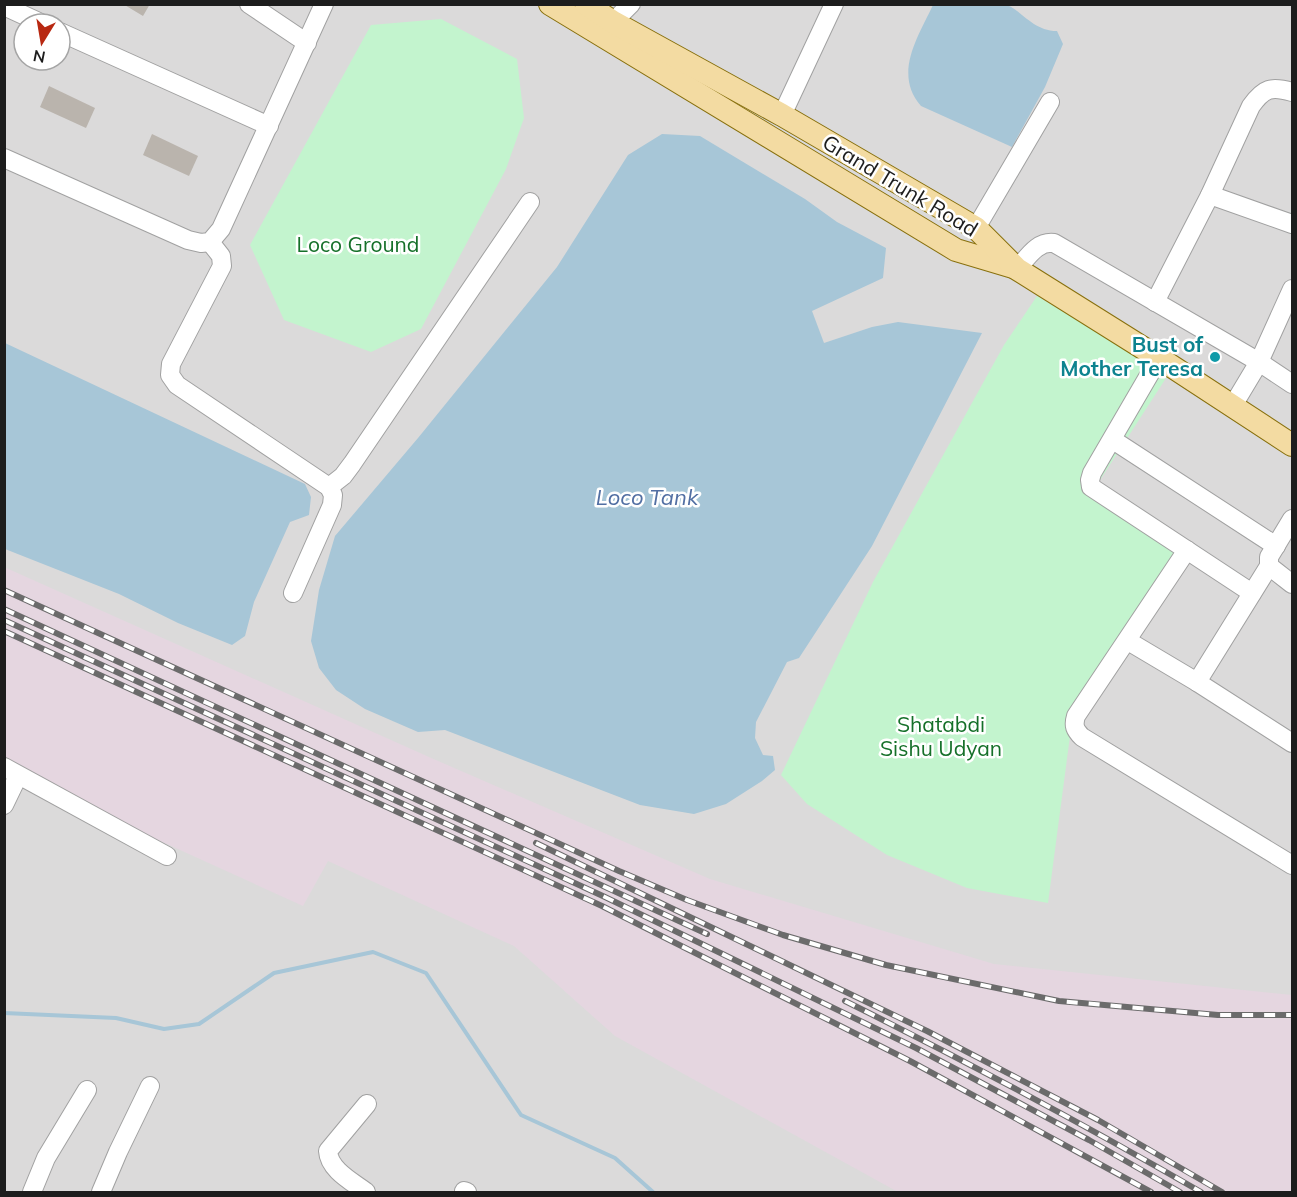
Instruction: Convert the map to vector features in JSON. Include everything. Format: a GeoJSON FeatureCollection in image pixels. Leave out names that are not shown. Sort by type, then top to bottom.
{"type":"FeatureCollection","features":[{"type":"Feature","properties":{"kind":"main road"},"geometry":{"type":"LineString","coordinates":[[550,4],[956,250],[1017,269]]}},
{"type":"Feature","properties":{"kind":"main road","name":"Grand Trunk Road"},"geometry":{"type":"LineString","coordinates":[[586,4],[613,22],[782,115],[976,228],[1017,269],[1288,441]]}},
{"type":"Feature","properties":{"kind":"street"},"geometry":{"type":"LineString","coordinates":[[249,4],[307,43]]}},
{"type":"Feature","properties":{"kind":"street"},"geometry":{"type":"LineString","coordinates":[[4,158],[188,240],[201,243],[210,242],[220,229],[324,4]]}},
{"type":"Feature","properties":{"kind":"street"},"geometry":{"type":"LineString","coordinates":[[613,22],[631,4]]}},
{"type":"Feature","properties":{"kind":"street"},"geometry":{"type":"LineString","coordinates":[[782,115],[834,4]]}},
{"type":"Feature","properties":{"kind":"street"},"geometry":{"type":"LineString","coordinates":[[72,37],[269,126]]}},
{"type":"Feature","properties":{"kind":"street"},"geometry":{"type":"LineString","coordinates":[[1155,302],[1210,195],[1251,106],[1259,95],[1269,89],[1280,88],[1293,92]]}},
{"type":"Feature","properties":{"kind":"street"},"geometry":{"type":"LineString","coordinates":[[976,228],[1050,102]]}},
{"type":"Feature","properties":{"kind":"street"},"geometry":{"type":"LineString","coordinates":[[1210,195],[1293,224]]}},
{"type":"Feature","properties":{"kind":"street"},"geometry":{"type":"LineString","coordinates":[[329,487],[343,477],[530,202]]}},
{"type":"Feature","properties":{"kind":"street"},"geometry":{"type":"LineString","coordinates":[[210,242],[221,256],[222,266],[171,364],[170,375],[177,385],[329,487],[333,495],[332,504],[293,593]]}},
{"type":"Feature","properties":{"kind":"street"},"geometry":{"type":"LineString","coordinates":[[1017,269],[1039,245],[1046,242],[1054,243],[1293,384]]}},
{"type":"Feature","properties":{"kind":"street"},"geometry":{"type":"LineString","coordinates":[[1232,406],[1259,362],[1293,289]]}},
{"type":"Feature","properties":{"kind":"street"},"geometry":{"type":"LineString","coordinates":[[1159,358],[1092,473],[1091,487],[1252,592]]}},
{"type":"Feature","properties":{"kind":"street"},"geometry":{"type":"LineString","coordinates":[[1113,440],[1276,546]]}},
{"type":"Feature","properties":{"kind":"street"},"geometry":{"type":"LineString","coordinates":[[1197,682],[1269,566],[1269,557],[1293,519]]}},
{"type":"Feature","properties":{"kind":"street"},"geometry":{"type":"LineString","coordinates":[[1187,550],[1076,716],[1073,724],[1082,737],[1293,865]]}},
{"type":"Feature","properties":{"kind":"street"},"geometry":{"type":"LineString","coordinates":[[1269,566],[1293,584]]}},
{"type":"Feature","properties":{"kind":"street"},"geometry":{"type":"LineString","coordinates":[[1128,641],[1293,743]]}},
{"type":"Feature","properties":{"kind":"street"},"geometry":{"type":"LineString","coordinates":[[4,805],[11,771],[167,856]]}},
{"type":"Feature","properties":{"kind":"street"},"geometry":{"type":"LineString","coordinates":[[101,1192],[150,1086]]}},
{"type":"Feature","properties":{"kind":"street"},"geometry":{"type":"LineString","coordinates":[[32,1192],[46,1158],[87,1090]]}},
{"type":"Feature","properties":{"kind":"street"},"geometry":{"type":"LineString","coordinates":[[366,1192],[333,1165],[328,1152],[367,1104]]}},
{"type":"Feature","properties":{"kind":"shaded area"},"geometry":{"type":"Polygon","coordinates":[[[5,5],[1292,5],[1292,1192],[5,1192],[5,5]]]}},
{"type":"Feature","properties":{"kind":"shaded area"},"geometry":{"type":"Polygon","coordinates":[[[4,567],[429,757],[710,879],[994,964],[1292,995],[1292,1192],[898,1192],[615,1036],[514,946],[328,861],[303,906],[70,800],[5,764],[4,567]]]}},
{"type":"Feature","properties":{"kind":"green space","name":"Loco Ground"},"geometry":{"type":"Polygon","coordinates":[[[441,19],[517,59],[524,118],[506,169],[421,329],[371,352],[284,320],[250,245],[371,25],[441,19]]]}},
{"type":"Feature","properties":{"kind":"green space","name":"Shatabdi Sishu Udyan"},"geometry":{"type":"Polygon","coordinates":[[[1037,296],[1168,375],[1091,494],[1178,547],[1070,736],[1048,903],[967,888],[887,855],[807,804],[781,775],[873,582],[1004,345],[1037,296]]]}},
{"type":"Feature","properties":{"kind":"water"},"geometry":{"type":"Polygon","coordinates":[[[1003,4],[1015,9],[1040,27],[1057,31],[1063,44],[1045,87],[1012,147],[921,106],[913,94],[909,81],[911,56],[933,5],[1003,4]]]}},
{"type":"Feature","properties":{"kind":"water","name":"Loco Tank"},"geometry":{"type":"Polygon","coordinates":[[[662,134],[700,136],[805,199],[837,222],[886,248],[883,278],[812,311],[824,343],[872,327],[898,322],[982,333],[872,546],[799,658],[787,662],[756,722],[755,738],[763,755],[773,756],[775,770],[726,804],[694,814],[640,805],[445,730],[418,732],[365,709],[336,690],[319,668],[311,641],[319,590],[335,536],[557,267],[628,155],[662,134]]]}},
{"type":"Feature","properties":{"kind":"water"},"geometry":{"type":"Polygon","coordinates":[[[5,343],[305,484],[311,497],[309,515],[290,522],[254,602],[245,636],[232,645],[178,623],[119,594],[5,549],[5,343]]]}},
{"type":"Feature","properties":{"kind":"building"},"geometry":{"type":"Polygon","coordinates":[[[123,4],[150,4],[143,16],[123,4]]]}},
{"type":"Feature","properties":{"kind":"building"},"geometry":{"type":"Polygon","coordinates":[[[49,86],[95,108],[86,128],[40,107],[49,86]]]}},
{"type":"Feature","properties":{"kind":"building"},"geometry":{"type":"Polygon","coordinates":[[[152,134],[198,156],[189,176],[143,155],[152,134]]]}},
{"type":"Feature","properties":{"kind":"waterway"},"geometry":{"type":"LineString","coordinates":[[4,1013],[116,1018],[164,1029],[199,1024],[274,973],[373,952],[426,973],[521,1115],[615,1158],[653,1192]]}},
{"type":"Feature","properties":{"kind":"railway"},"geometry":{"type":"LineString","coordinates":[[4,590],[619,871],[687,900],[783,935],[886,965],[1059,1001],[1218,1015],[1292,1015]]}},
{"type":"Feature","properties":{"kind":"railway"},"geometry":{"type":"LineString","coordinates":[[4,609],[707,934]]}},
{"type":"Feature","properties":{"kind":"railway"},"geometry":{"type":"LineString","coordinates":[[4,620],[605,897],[916,1048],[1089,1140],[1180,1192]]}},
{"type":"Feature","properties":{"kind":"railway"},"geometry":{"type":"LineString","coordinates":[[4,631],[602,906],[910,1061],[1151,1192]]}},
{"type":"Feature","properties":{"kind":"railway"},"geometry":{"type":"LineString","coordinates":[[536,843],[927,1031],[1098,1120],[1222,1192]]}},
{"type":"Feature","properties":{"kind":"railway"},"geometry":{"type":"LineString","coordinates":[[845,1001],[1025,1094],[1201,1192]]}},
{"type":"Feature","properties":{"kind":"place","name":"Bust of Mother Teresa"},"geometry":{"type":"Point","coordinates":[1215,357]}}]}
